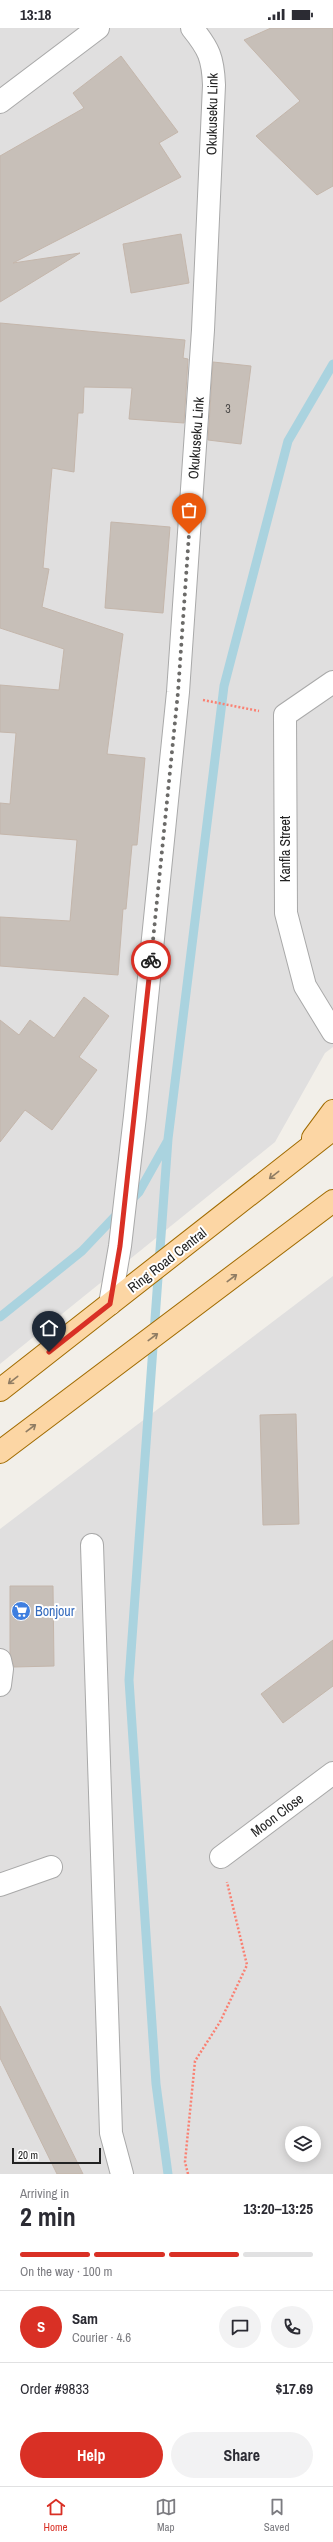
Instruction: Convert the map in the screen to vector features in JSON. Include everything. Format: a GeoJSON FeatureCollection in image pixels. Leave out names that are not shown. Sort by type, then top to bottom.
{"type":"FeatureCollection","features":[{"type":"Feature","properties":{"kind":"main road"},"geometry":{"type":"LineString","coordinates":[[304,1151],[333,1111]]}},
{"type":"Feature","properties":{"kind":"main road","name":"Ring Road Central"},"geometry":{"type":"LineString","coordinates":[[0,1390],[333,1129]]}},
{"type":"Feature","properties":{"kind":"main road"},"geometry":{"type":"LineString","coordinates":[[0,1452],[333,1201]]}},
{"type":"Feature","properties":{"kind":"street"},"geometry":{"type":"LineString","coordinates":[[0,102],[98,28]]}},
{"type":"Feature","properties":{"kind":"street","name":"Okukuseku Link"},"geometry":{"type":"LineString","coordinates":[[110,1304],[120,1246],[135,1116],[178,692],[203,330],[214,85],[213,60],[206,44],[192,28]]}},
{"type":"Feature","properties":{"kind":"street","name":"Kanfla Street"},"geometry":{"type":"LineString","coordinates":[[333,682],[308,697],[285,715],[285,762],[286,913],[305,986],[333,1032]]}},
{"type":"Feature","properties":{"kind":"street"},"geometry":{"type":"LineString","coordinates":[[92,1545],[111,2133],[122,2174]]}},
{"type":"Feature","properties":{"kind":"street"},"geometry":{"type":"LineString","coordinates":[[0,1660],[2,1669],[0,1685]]}},
{"type":"Feature","properties":{"kind":"street","name":"Moon Close"},"geometry":{"type":"LineString","coordinates":[[221,1857],[333,1773]]}},
{"type":"Feature","properties":{"kind":"street"},"geometry":{"type":"LineString","coordinates":[[0,1885],[51,1866]]}},
{"type":"Feature","properties":{"kind":"path"},"geometry":{"type":"LineString","coordinates":[[200,700],[267,712]]}},
{"type":"Feature","properties":{"kind":"path"},"geometry":{"type":"LineString","coordinates":[[188,2174],[185,2162],[194,2061],[220,2022],[247,1965],[221,1857]]}},
{"type":"Feature","properties":{"kind":"shaded area"},"geometry":{"type":"Polygon","coordinates":[[[0,28],[333,28],[333,1047],[325,1053],[275,1142],[0,1364],[0,28]]]}},
{"type":"Feature","properties":{"kind":"shaded area"},"geometry":{"type":"Polygon","coordinates":[[[333,1276],[333,2174],[0,2174],[0,1529],[333,1276]]]}},
{"type":"Feature","properties":{"kind":"building"},"geometry":{"type":"Polygon","coordinates":[[[271,28],[333,28],[333,186],[317,195],[256,136],[300,101],[244,40],[271,28]]]}},
{"type":"Feature","properties":{"kind":"building"},"geometry":{"type":"Polygon","coordinates":[[[121,56],[178,132],[159,143],[181,177],[13,263],[80,253],[0,302],[0,156],[84,108],[73,93],[121,56]]]}},
{"type":"Feature","properties":{"kind":"building"},"geometry":{"type":"Polygon","coordinates":[[[181,234],[189,283],[131,293],[123,244],[181,234]]]}},
{"type":"Feature","properties":{"kind":"building"},"geometry":{"type":"Polygon","coordinates":[[[0,323],[185,340],[183,358],[188,359],[184,423],[129,419],[132,388],[84,387],[83,413],[78,413],[74,472],[52,468],[43,568],[49,569],[42,607],[123,634],[107,754],[145,758],[137,845],[132,845],[126,909],[123,909],[118,975],[0,966],[0,917],[70,921],[77,840],[0,834],[0,803],[10,804],[16,733],[0,732],[0,685],[59,690],[64,649],[0,628],[0,323]]]}},
{"type":"Feature","properties":{"kind":"building"},"geometry":{"type":"Polygon","coordinates":[[[213,362],[251,366],[241,444],[208,440],[213,362]]]}},
{"type":"Feature","properties":{"kind":"building"},"geometry":{"type":"Polygon","coordinates":[[[111,522],[170,527],[163,613],[105,608],[111,522]]]}},
{"type":"Feature","properties":{"kind":"building"},"geometry":{"type":"Polygon","coordinates":[[[84,997],[109,1016],[79,1057],[97,1070],[52,1130],[25,1110],[0,1142],[0,1020],[19,1035],[30,1020],[54,1038],[84,997]]]}},
{"type":"Feature","properties":{"kind":"building"},"geometry":{"type":"Polygon","coordinates":[[[296,1414],[299,1524],[263,1525],[260,1415],[296,1414]]]}},
{"type":"Feature","properties":{"kind":"building"},"geometry":{"type":"Polygon","coordinates":[[[10,1586],[53,1586],[54,1666],[14,1667],[10,1653],[10,1586]]]}},
{"type":"Feature","properties":{"kind":"building"},"geometry":{"type":"Polygon","coordinates":[[[333,1640],[333,1686],[283,1723],[261,1694],[333,1640]]]}},
{"type":"Feature","properties":{"kind":"building"},"geometry":{"type":"Polygon","coordinates":[[[0,2006],[83,2174],[57,2174],[0,2058],[0,2006]]]}},
{"type":"Feature","properties":{"kind":"waterway"},"geometry":{"type":"LineString","coordinates":[[168,2174],[156,2084],[129,1680],[168,1139],[224,686],[288,441],[333,364]]}},
{"type":"Feature","properties":{"kind":"waterway"},"geometry":{"type":"LineString","coordinates":[[129,1202],[139,1192],[167,1142]]}},
{"type":"Feature","properties":{"kind":"waterway"},"geometry":{"type":"LineString","coordinates":[[0,1317],[82,1251],[120,1211]]}},
{"type":"Feature","properties":{"kind":"way so far"},"geometry":{"type":"LineString","coordinates":[[151,960],[178,692],[189,534]]}},
{"type":"Feature","properties":{"kind":"place","name":"Bonjour"},"geometry":{"type":"Point","coordinates":[21,1611]}},
{"type":"Feature","properties":{"kind":"route"},"geometry":{"type":"LineString","coordinates":[[49,1352],[110,1304],[120,1246],[151,960]]}}]}
